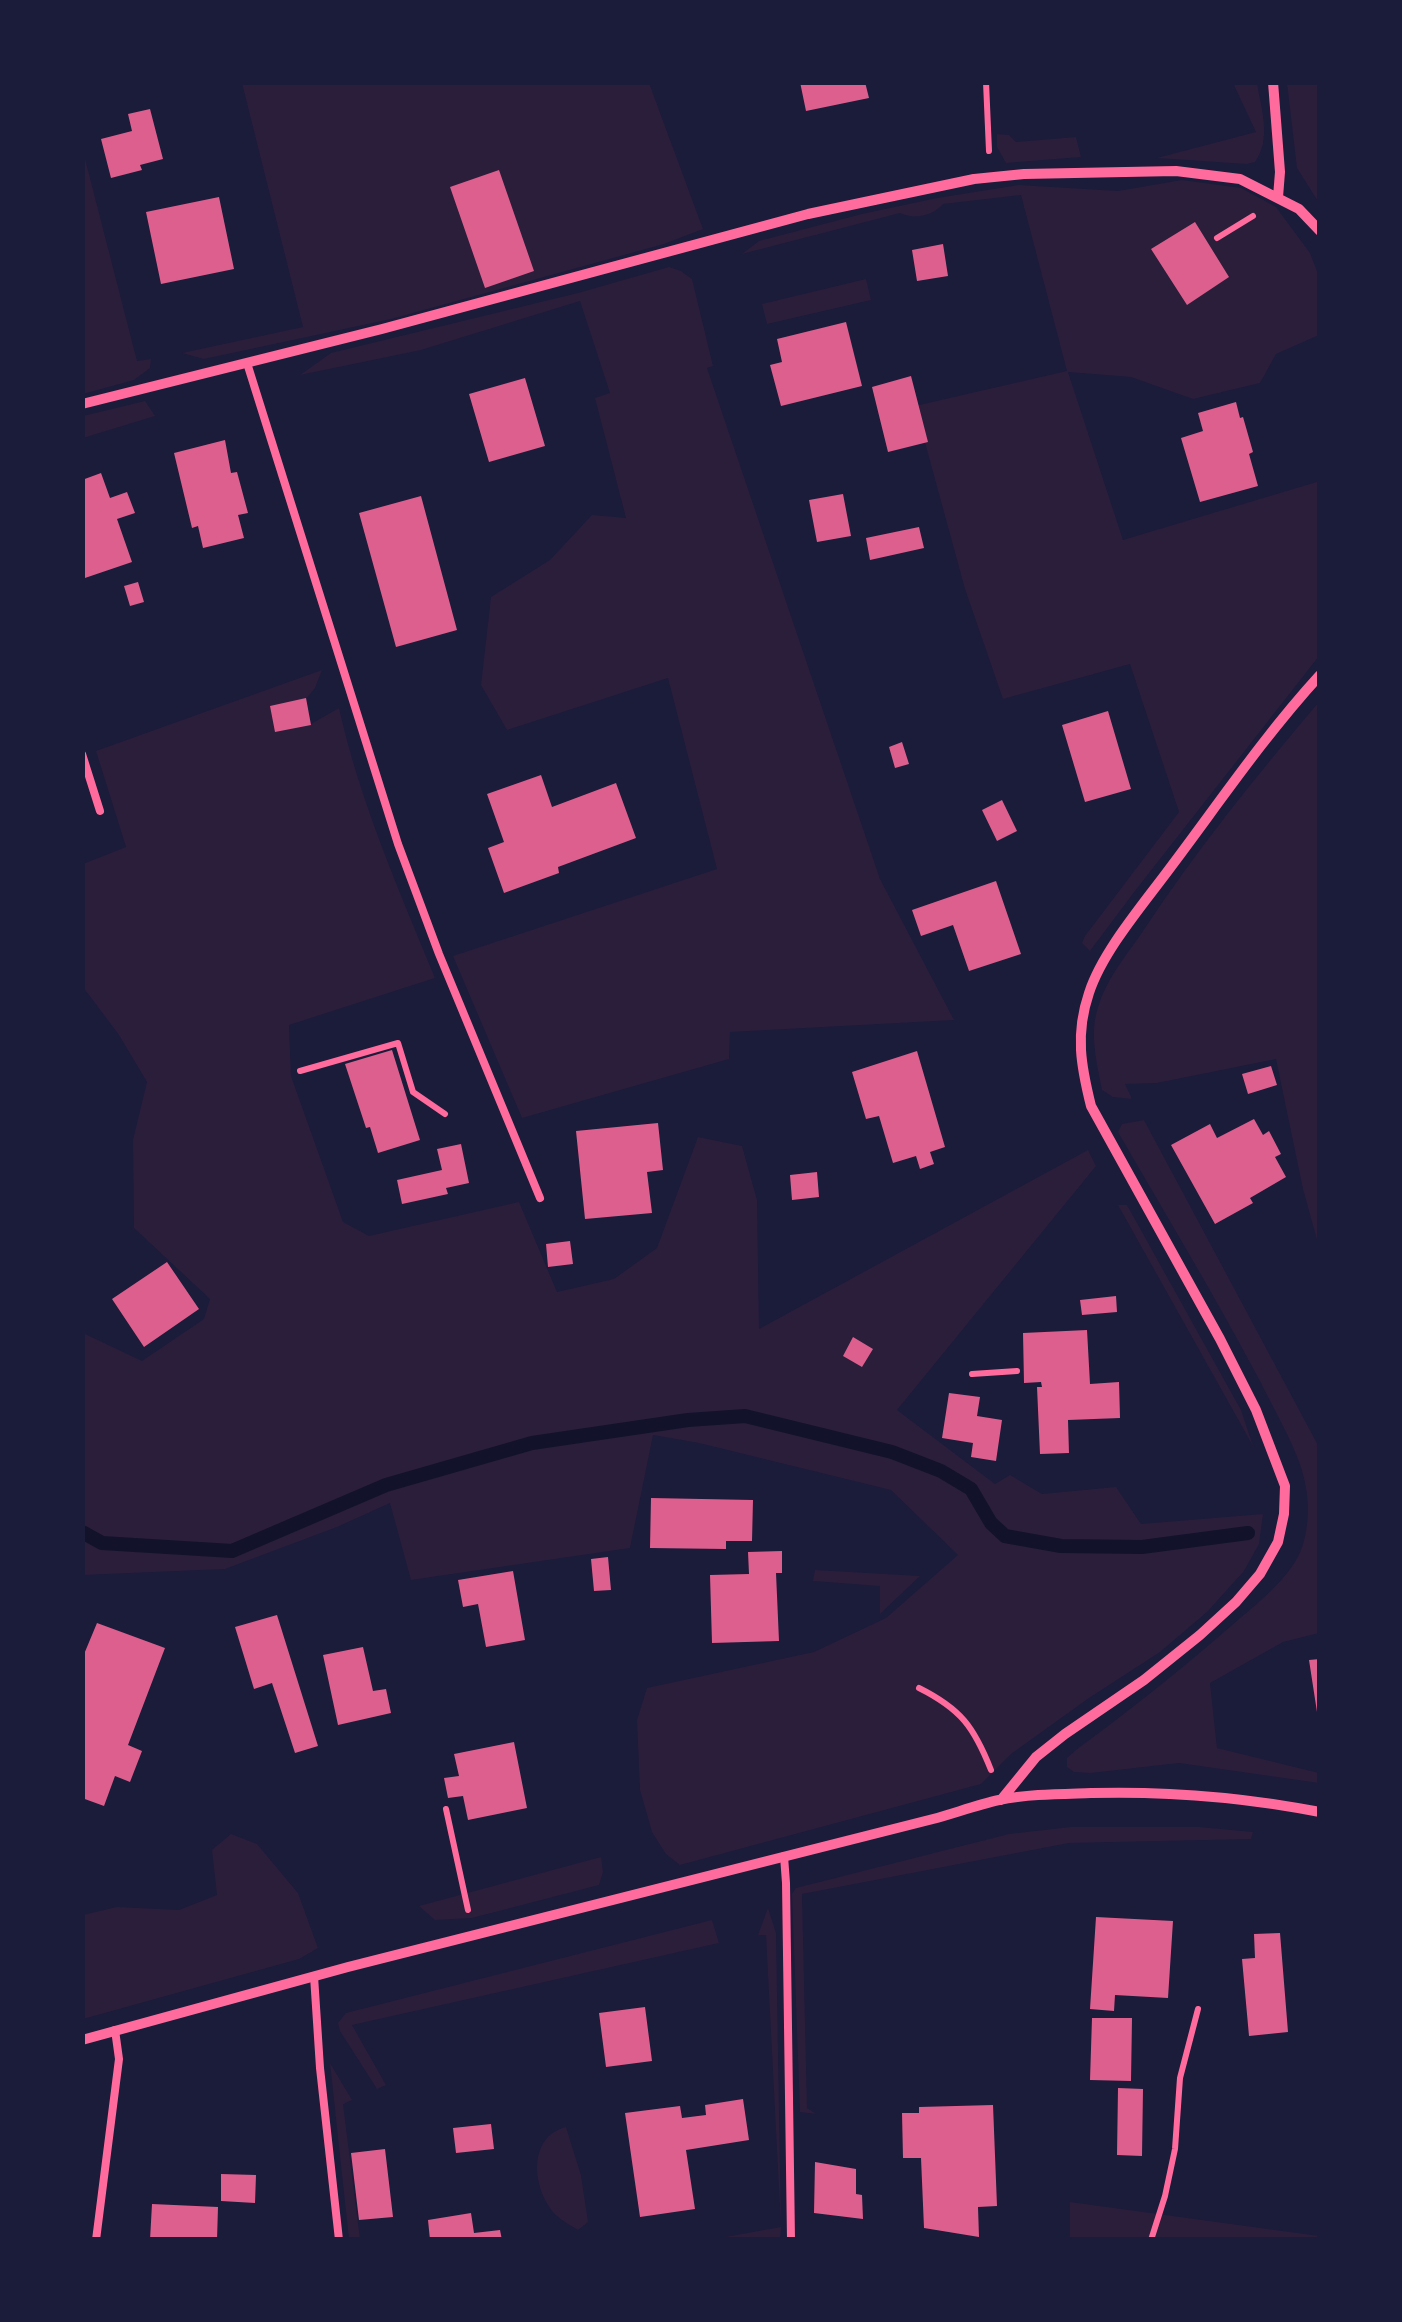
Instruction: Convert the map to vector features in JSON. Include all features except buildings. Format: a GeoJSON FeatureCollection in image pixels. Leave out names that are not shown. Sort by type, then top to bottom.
{"type":"FeatureCollection","features":[{"type":"Feature","properties":{"kind":"street"},"geometry":{"type":"LineString","coordinates":[[1272,82],[1280,172],[1278,198]]}},
{"type":"Feature","properties":{"kind":"street"},"geometry":{"type":"LineString","coordinates":[[82,404],[808,214],[974,179],[1024,174],[1176,171],[1240,180],[1299,209],[1320,231]]}},
{"type":"Feature","properties":{"kind":"street"},"geometry":{"type":"LineString","coordinates":[[1002,1800],[1036,1757],[1144,1680],[1236,1602],[1260,1574],[1278,1542],[1285,1486],[1274,1454],[1220,1339],[1090,1106],[1080,1064],[1081,1026],[1090,990],[1107,956],[1284,714],[1320,675]]}},
{"type":"Feature","properties":{"kind":"street"},"geometry":{"type":"LineString","coordinates":[[82,2040],[314,1976],[1002,1800],[1058,1794],[1189,1794],[1320,1812]]}},
{"type":"Feature","properties":{"kind":"lane"},"geometry":{"type":"LineString","coordinates":[[247,363],[398,844],[540,1198]]}},
{"type":"Feature","properties":{"kind":"lane"},"geometry":{"type":"LineString","coordinates":[[82,754],[100,811]]}},
{"type":"Feature","properties":{"kind":"lane"},"geometry":{"type":"LineString","coordinates":[[784,1856],[792,2240]]}},
{"type":"Feature","properties":{"kind":"lane"},"geometry":{"type":"LineString","coordinates":[[314,1976],[339,2240]]}},
{"type":"Feature","properties":{"kind":"lane"},"geometry":{"type":"LineString","coordinates":[[96,2240],[119,2059],[114,2030]]}},
{"type":"Feature","properties":{"kind":"path"},"geometry":{"type":"LineString","coordinates":[[986,82],[988,148]]}},
{"type":"Feature","properties":{"kind":"path"},"geometry":{"type":"LineString","coordinates":[[1217,238],[1243,221]]}},
{"type":"Feature","properties":{"kind":"path"},"geometry":{"type":"LineString","coordinates":[[300,1071],[398,1042],[413,1092],[445,1114]]}},
{"type":"Feature","properties":{"kind":"path"},"geometry":{"type":"LineString","coordinates":[[972,1374],[1017,1372]]}},
{"type":"Feature","properties":{"kind":"path"},"geometry":{"type":"LineString","coordinates":[[919,1688],[946,1701],[978,1737],[1002,1800]]}},
{"type":"Feature","properties":{"kind":"path"},"geometry":{"type":"LineString","coordinates":[[446,1809],[464,1894]]}},
{"type":"Feature","properties":{"kind":"path"},"geometry":{"type":"LineString","coordinates":[[1151,2240],[1175,2149],[1180,2078],[1198,2008]]}},
{"type":"Feature","properties":{"kind":"shaded area"},"geometry":{"type":"Polygon","coordinates":[[[242,83],[649,83],[703,229],[664,244],[391,319],[204,359],[182,353],[303,327],[242,83]]]}},
{"type":"Feature","properties":{"kind":"shaded area"},"geometry":{"type":"Polygon","coordinates":[[[1233,83],[1257,83],[1264,133],[1255,162],[1157,158],[1256,132],[1233,83]]]}},
{"type":"Feature","properties":{"kind":"shaded area"},"geometry":{"type":"Polygon","coordinates":[[[1287,83],[1319,83],[1319,203],[1297,168],[1287,83]]]}},
{"type":"Feature","properties":{"kind":"shaded area"},"geometry":{"type":"Polygon","coordinates":[[[997,134],[1009,135],[1016,142],[1076,137],[1081,157],[1006,163],[997,147],[997,134]]]}},
{"type":"Feature","properties":{"kind":"shaded area"},"geometry":{"type":"Polygon","coordinates":[[[82,147],[137,361],[151,359],[150,368],[134,380],[83,394],[82,147]]]}},
{"type":"Feature","properties":{"kind":"shaded area"},"geometry":{"type":"Polygon","coordinates":[[[1182,180],[1241,188],[1276,207],[1310,253],[1319,276],[1319,335],[1276,354],[1260,383],[1193,399],[1131,377],[1068,372],[1123,540],[1320,481],[1319,656],[1090,951],[1082,943],[1085,936],[1179,812],[1130,664],[1003,699],[965,589],[915,406],[1067,371],[1021,195],[943,204],[923,216],[900,213],[742,254],[759,241],[937,198],[1019,185],[1118,191],[1182,180]]]}},
{"type":"Feature","properties":{"kind":"shaded area"},"geometry":{"type":"Polygon","coordinates":[[[669,267],[692,279],[713,366],[707,368],[880,879],[954,1020],[730,1032],[729,1059],[522,1118],[453,956],[717,869],[668,678],[507,730],[481,685],[491,597],[550,560],[592,515],[626,518],[595,398],[610,393],[580,301],[421,350],[300,375],[331,353],[669,267]]]}},
{"type":"Feature","properties":{"kind":"shaded area"},"geometry":{"type":"Polygon","coordinates":[[[866,279],[871,300],[767,324],[762,304],[866,279]]]}},
{"type":"Feature","properties":{"kind":"shaded area"},"geometry":{"type":"Polygon","coordinates":[[[145,401],[155,416],[83,438],[83,416],[145,401]]]}},
{"type":"Feature","properties":{"kind":"shaded area"},"geometry":{"type":"Polygon","coordinates":[[[322,670],[306,699],[311,724],[339,708],[369,812],[435,978],[289,1025],[291,1076],[343,1222],[369,1236],[519,1202],[557,1292],[614,1279],[657,1248],[698,1137],[742,1146],[757,1200],[759,1329],[1088,1150],[1096,1166],[897,1410],[995,1484],[1010,1475],[1042,1494],[1116,1487],[1141,1524],[1263,1514],[1259,1544],[1244,1571],[1207,1612],[1160,1652],[1011,1754],[981,1784],[680,1865],[666,1854],[652,1832],[640,1790],[637,1720],[647,1688],[814,1652],[886,1618],[958,1555],[891,1490],[699,1443],[653,1435],[630,1548],[411,1580],[390,1503],[225,1569],[83,1575],[83,1333],[142,1361],[204,1319],[210,1299],[134,1228],[133,1140],[147,1082],[119,1035],[83,987],[83,864],[126,847],[96,751],[322,670]]]}},
{"type":"Feature","properties":{"kind":"shaded area"},"geometry":{"type":"Polygon","coordinates":[[[1319,702],[1319,1247],[1276,1059],[1157,1083],[1125,1084],[1132,1099],[1113,1097],[1102,1090],[1094,1038],[1098,1007],[1116,969],[1204,844],[1319,702]]]}},
{"type":"Feature","properties":{"kind":"shaded area"},"geometry":{"type":"Polygon","coordinates":[[[1144,1120],[1319,1447],[1319,1633],[1283,1642],[1210,1683],[1217,1748],[1319,1773],[1319,1783],[1179,1763],[1091,1773],[1074,1772],[1067,1767],[1067,1758],[1076,1750],[1174,1674],[1274,1588],[1299,1554],[1307,1526],[1303,1475],[1287,1434],[1118,1132],[1122,1124],[1144,1120]]]}},
{"type":"Feature","properties":{"kind":"shaded area"},"geometry":{"type":"Polygon","coordinates":[[[1118,1205],[1127,1205],[1241,1410],[1253,1446],[1118,1205]]]}},
{"type":"Feature","properties":{"kind":"shaded area"},"geometry":{"type":"Polygon","coordinates":[[[815,1570],[920,1576],[880,1614],[880,1586],[813,1581],[815,1570]]]}},
{"type":"Feature","properties":{"kind":"shaded area"},"geometry":{"type":"Polygon","coordinates":[[[1071,1827],[1199,1827],[1253,1832],[1251,1839],[1069,1843],[802,1894],[807,2108],[816,2114],[800,2112],[792,1894],[796,1888],[1009,1834],[1071,1827]]]}},
{"type":"Feature","properties":{"kind":"shaded area"},"geometry":{"type":"Polygon","coordinates":[[[231,1834],[257,1844],[298,1893],[318,1948],[299,1959],[83,2019],[83,1915],[117,1907],[179,1910],[217,1895],[212,1850],[231,1834]]]}},
{"type":"Feature","properties":{"kind":"shaded area"},"geometry":{"type":"Polygon","coordinates":[[[601,1857],[603,1872],[599,1885],[472,1918],[435,1920],[419,1906],[601,1857]]]}},
{"type":"Feature","properties":{"kind":"shaded area"},"geometry":{"type":"Polygon","coordinates":[[[768,1908],[776,1933],[781,2227],[766,1935],[758,1935],[768,1908]]]}},
{"type":"Feature","properties":{"kind":"shaded area"},"geometry":{"type":"Polygon","coordinates":[[[712,1920],[719,1943],[352,2025],[386,2085],[377,2089],[340,2031],[338,2023],[346,2013],[712,1920]]]}},
{"type":"Feature","properties":{"kind":"shaded area"},"geometry":{"type":"Polygon","coordinates":[[[330,2063],[352,2100],[343,2104],[360,2239],[349,2239],[330,2063]]]}},
{"type":"Feature","properties":{"kind":"shaded area"},"geometry":{"type":"Polygon","coordinates":[[[566,2127],[581,2175],[588,2222],[578,2230],[549,2206],[538,2180],[539,2153],[544,2142],[566,2127]]]}},
{"type":"Feature","properties":{"kind":"shaded area"},"geometry":{"type":"Polygon","coordinates":[[[1070,2202],[1319,2236],[1319,2239],[1070,2239],[1070,2202]]]}},
{"type":"Feature","properties":{"kind":"shaded area"},"geometry":{"type":"Polygon","coordinates":[[[781,2227],[780,2239],[714,2239],[781,2227]]]}},
{"type":"Feature","properties":{"kind":"waterway"},"geometry":{"type":"LineString","coordinates":[[82,1532],[102,1543],[232,1551],[386,1485],[532,1443],[688,1420],[745,1416],[892,1452],[941,1471],[971,1489],[991,1523],[1005,1536],[1061,1546],[1142,1547],[1248,1533]]}}]}
